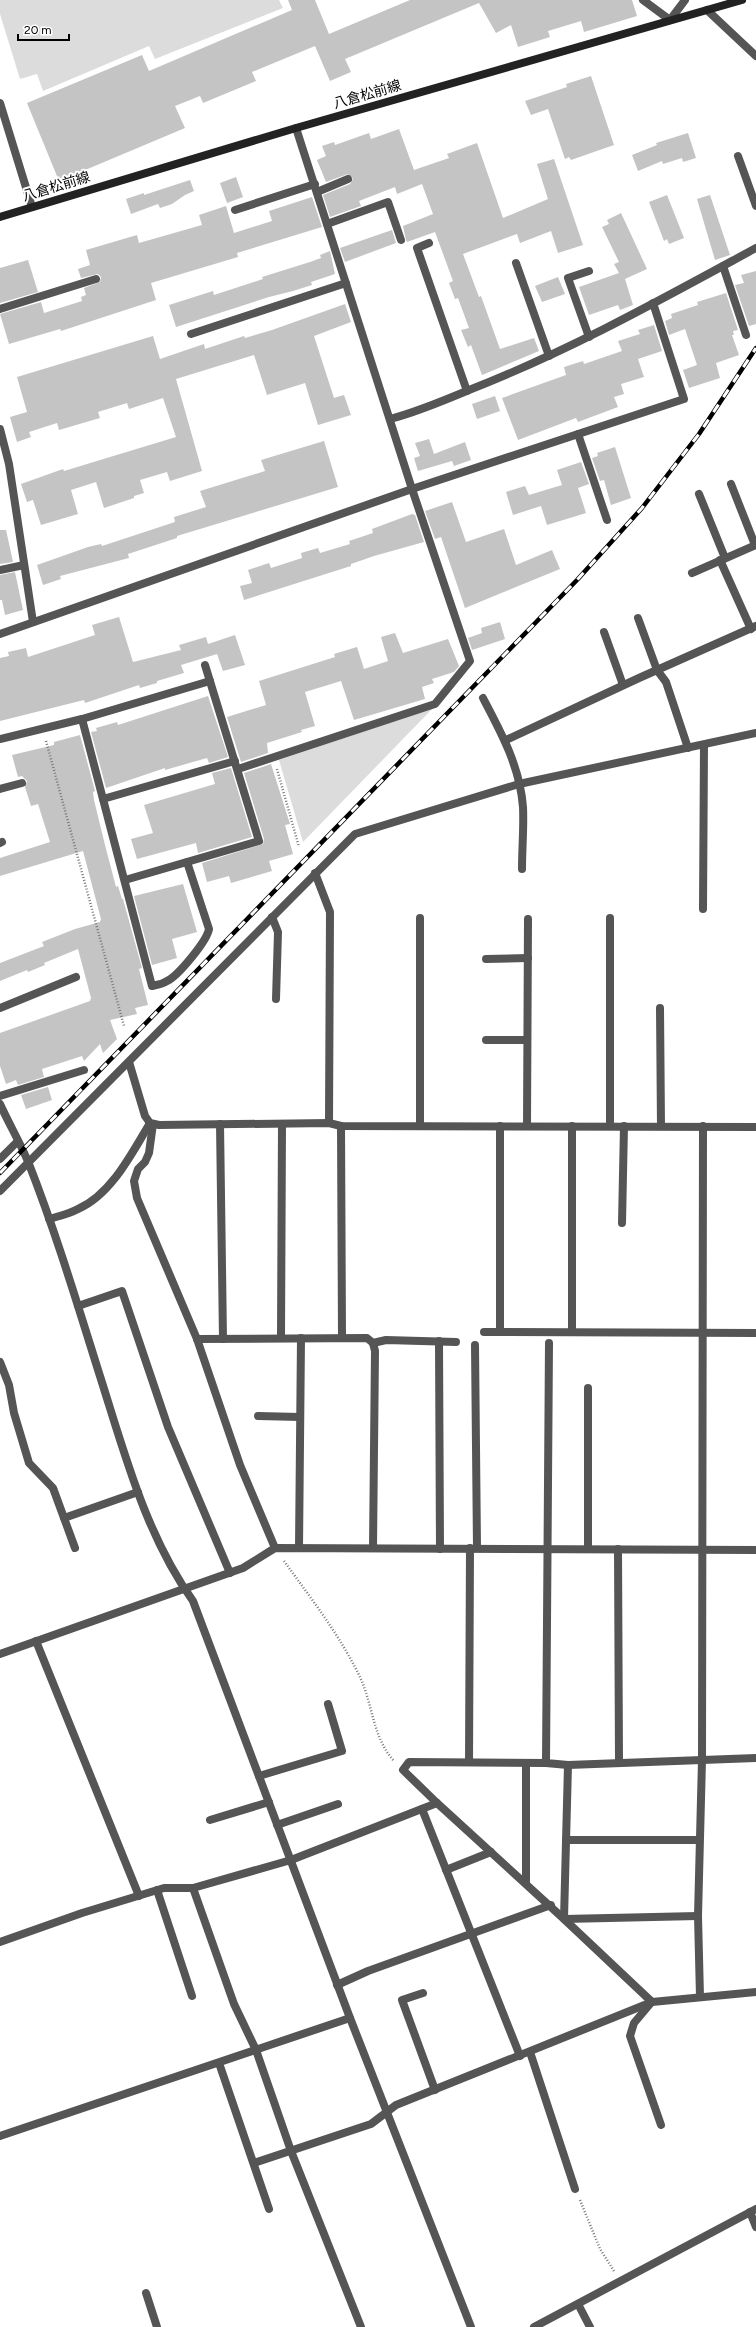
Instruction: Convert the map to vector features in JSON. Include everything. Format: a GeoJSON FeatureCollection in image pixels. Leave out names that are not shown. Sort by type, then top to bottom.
{"type":"FeatureCollection","features":[{"type":"Feature","properties":{"kind":"main road","name":"八倉松前線"},"geometry":{"type":"LineString","coordinates":[[0,217],[296,128],[742,0]]}},
{"type":"Feature","properties":{"kind":"street"},"geometry":{"type":"LineString","coordinates":[[643,0],[670,20],[685,0]]}},
{"type":"Feature","properties":{"kind":"street"},"geometry":{"type":"LineString","coordinates":[[707,10],[756,56]]}},
{"type":"Feature","properties":{"kind":"street"},"geometry":{"type":"LineString","coordinates":[[0,103],[32,207]]}},
{"type":"Feature","properties":{"kind":"street"},"geometry":{"type":"LineString","coordinates":[[104,799],[273,757],[435,704],[470,661],[412,489],[296,128]]}},
{"type":"Feature","properties":{"kind":"street"},"geometry":{"type":"LineString","coordinates":[[738,156],[756,206]]}},
{"type":"Feature","properties":{"kind":"street"},"geometry":{"type":"LineString","coordinates":[[235,210],[348,179]]}},
{"type":"Feature","properties":{"kind":"street"},"geometry":{"type":"LineString","coordinates":[[327,224],[388,202],[401,240]]}},
{"type":"Feature","properties":{"kind":"street"},"geometry":{"type":"LineString","coordinates":[[429,243],[417,248],[467,391]]}},
{"type":"Feature","properties":{"kind":"street"},"geometry":{"type":"LineString","coordinates":[[390,420],[412,413],[467,391],[549,356],[589,337],[756,248]]}},
{"type":"Feature","properties":{"kind":"street"},"geometry":{"type":"LineString","coordinates":[[516,263],[549,356]]}},
{"type":"Feature","properties":{"kind":"street"},"geometry":{"type":"LineString","coordinates":[[722,266],[746,335]]}},
{"type":"Feature","properties":{"kind":"street"},"geometry":{"type":"LineString","coordinates":[[589,271],[568,278],[589,337]]}},
{"type":"Feature","properties":{"kind":"street"},"geometry":{"type":"LineString","coordinates":[[0,309],[96,279]]}},
{"type":"Feature","properties":{"kind":"street"},"geometry":{"type":"LineString","coordinates":[[192,334],[346,283]]}},
{"type":"Feature","properties":{"kind":"street"},"geometry":{"type":"LineString","coordinates":[[0,634],[412,489],[684,399],[653,303]]}},
{"type":"Feature","properties":{"kind":"street"},"geometry":{"type":"LineString","coordinates":[[0,429],[33,622]]}},
{"type":"Feature","properties":{"kind":"street"},"geometry":{"type":"LineString","coordinates":[[578,434],[607,520]]}},
{"type":"Feature","properties":{"kind":"street"},"geometry":{"type":"LineString","coordinates":[[692,573],[756,545],[731,484]]}},
{"type":"Feature","properties":{"kind":"street"},"geometry":{"type":"LineString","coordinates":[[506,740],[623,685],[753,627],[723,559],[698,494]]}},
{"type":"Feature","properties":{"kind":"street"},"geometry":{"type":"LineString","coordinates":[[0,570],[24,565]]}},
{"type":"Feature","properties":{"kind":"street"},"geometry":{"type":"LineString","coordinates":[[638,618],[657,670],[666,682],[688,748]]}},
{"type":"Feature","properties":{"kind":"street"},"geometry":{"type":"LineString","coordinates":[[604,632],[623,685]]}},
{"type":"Feature","properties":{"kind":"street"},"geometry":{"type":"LineString","coordinates":[[124,880],[259,841],[206,665]]}},
{"type":"Feature","properties":{"kind":"street"},"geometry":{"type":"LineString","coordinates":[[0,739],[82,719],[210,681]]}},
{"type":"Feature","properties":{"kind":"street"},"geometry":{"type":"LineString","coordinates":[[483,698],[506,740],[519,784],[523,807],[522,868]]}},
{"type":"Feature","properties":{"kind":"street"},"geometry":{"type":"LineString","coordinates":[[82,719],[152,986],[168,981],[202,945],[208,936],[209,929],[187,862]]}},
{"type":"Feature","properties":{"kind":"street"},"geometry":{"type":"LineString","coordinates":[[0,1191],[355,834],[519,784],[756,733]]}},
{"type":"Feature","properties":{"kind":"street"},"geometry":{"type":"LineString","coordinates":[[703,909],[704,745]]}},
{"type":"Feature","properties":{"kind":"street"},"geometry":{"type":"LineString","coordinates":[[0,789],[22,783]]}},
{"type":"Feature","properties":{"kind":"street"},"geometry":{"type":"LineString","coordinates":[[315,873],[330,912],[329,1123]]}},
{"type":"Feature","properties":{"kind":"street"},"geometry":{"type":"LineString","coordinates":[[272,917],[278,932],[276,1000]]}},
{"type":"Feature","properties":{"kind":"street"},"geometry":{"type":"LineString","coordinates":[[420,918],[420,1126]]}},
{"type":"Feature","properties":{"kind":"street"},"geometry":{"type":"LineString","coordinates":[[527,1126],[528,918]]}},
{"type":"Feature","properties":{"kind":"street"},"geometry":{"type":"LineString","coordinates":[[610,918],[610,1126]]}},
{"type":"Feature","properties":{"kind":"street"},"geometry":{"type":"LineString","coordinates":[[486,959],[528,958]]}},
{"type":"Feature","properties":{"kind":"street"},"geometry":{"type":"LineString","coordinates":[[0,1008],[76,976]]}},
{"type":"Feature","properties":{"kind":"street"},"geometry":{"type":"LineString","coordinates":[[660,1008],[660,1126]]}},
{"type":"Feature","properties":{"kind":"street"},"geometry":{"type":"LineString","coordinates":[[486,1040],[527,1040]]}},
{"type":"Feature","properties":{"kind":"street"},"geometry":{"type":"LineString","coordinates":[[129,1062],[145,1116],[152,1124],[149,1153],[145,1162],[138,1169],[134,1181],[137,1198],[197,1339],[240,1465],[275,1548]]}},
{"type":"Feature","properties":{"kind":"street"},"geometry":{"type":"LineString","coordinates":[[0,1096],[84,1070]]}},
{"type":"Feature","properties":{"kind":"street"},"geometry":{"type":"LineString","coordinates":[[0,1104],[29,1162],[78,1306],[138,1492],[165,1556],[184,1589],[193,1601],[337,1985],[471,2327]]}},
{"type":"Feature","properties":{"kind":"street"},"geometry":{"type":"LineString","coordinates":[[152,1124],[329,1123],[341,1126],[756,1126]]}},
{"type":"Feature","properties":{"kind":"street"},"geometry":{"type":"LineString","coordinates":[[49,1219],[79,1209],[95,1199],[112,1181],[152,1124]]}},
{"type":"Feature","properties":{"kind":"street"},"geometry":{"type":"LineString","coordinates":[[220,1124],[222,1339]]}},
{"type":"Feature","properties":{"kind":"street"},"geometry":{"type":"LineString","coordinates":[[281,1338],[282,1124]]}},
{"type":"Feature","properties":{"kind":"street"},"geometry":{"type":"LineString","coordinates":[[341,1126],[342,1337]]}},
{"type":"Feature","properties":{"kind":"street"},"geometry":{"type":"LineString","coordinates":[[500,1126],[500,1332]]}},
{"type":"Feature","properties":{"kind":"street"},"geometry":{"type":"LineString","coordinates":[[572,1126],[572,1332]]}},
{"type":"Feature","properties":{"kind":"street"},"geometry":{"type":"LineString","coordinates":[[622,1223],[624,1126]]}},
{"type":"Feature","properties":{"kind":"street"},"geometry":{"type":"LineString","coordinates":[[700,1997],[698,1916],[702,1760],[703,1126]]}},
{"type":"Feature","properties":{"kind":"street"},"geometry":{"type":"LineString","coordinates":[[0,1159],[18,1142]]}},
{"type":"Feature","properties":{"kind":"street"},"geometry":{"type":"LineString","coordinates":[[78,1306],[122,1292],[168,1427],[230,1573]]}},
{"type":"Feature","properties":{"kind":"street"},"geometry":{"type":"LineString","coordinates":[[484,1332],[756,1333]]}},
{"type":"Feature","properties":{"kind":"street"},"geometry":{"type":"LineString","coordinates":[[197,1339],[342,1337],[367,1338],[373,1343],[375,1351],[373,1548]]}},
{"type":"Feature","properties":{"kind":"street"},"geometry":{"type":"LineString","coordinates":[[298,1548],[301,1338]]}},
{"type":"Feature","properties":{"kind":"street"},"geometry":{"type":"LineString","coordinates":[[373,1343],[386,1340],[456,1342]]}},
{"type":"Feature","properties":{"kind":"street"},"geometry":{"type":"LineString","coordinates":[[439,1341],[440,1548]]}},
{"type":"Feature","properties":{"kind":"street"},"geometry":{"type":"LineString","coordinates":[[546,1763],[549,1343]]}},
{"type":"Feature","properties":{"kind":"street"},"geometry":{"type":"LineString","coordinates":[[469,1762],[476,1345]]}},
{"type":"Feature","properties":{"kind":"street"},"geometry":{"type":"LineString","coordinates":[[0,1362],[9,1385],[14,1412],[29,1463],[53,1488],[75,1548]]}},
{"type":"Feature","properties":{"kind":"street"},"geometry":{"type":"LineString","coordinates":[[588,1388],[588,1549]]}},
{"type":"Feature","properties":{"kind":"street"},"geometry":{"type":"LineString","coordinates":[[258,1416],[300,1417]]}},
{"type":"Feature","properties":{"kind":"street"},"geometry":{"type":"LineString","coordinates":[[64,1518],[138,1492]]}},
{"type":"Feature","properties":{"kind":"street"},"geometry":{"type":"LineString","coordinates":[[0,1654],[243,1568],[275,1548],[756,1550]]}},
{"type":"Feature","properties":{"kind":"street"},"geometry":{"type":"LineString","coordinates":[[618,1549],[619,1763]]}},
{"type":"Feature","properties":{"kind":"street"},"geometry":{"type":"LineString","coordinates":[[36,1641],[139,1896]]}},
{"type":"Feature","properties":{"kind":"street"},"geometry":{"type":"LineString","coordinates":[[259,1776],[342,1751],[328,1704]]}},
{"type":"Feature","properties":{"kind":"street"},"geometry":{"type":"LineString","coordinates":[[652,2002],[551,1905],[437,1803],[403,1770],[409,1762],[546,1763],[568,1765],[756,1758]]}},
{"type":"Feature","properties":{"kind":"street"},"geometry":{"type":"LineString","coordinates":[[526,1763],[526,1882]]}},
{"type":"Feature","properties":{"kind":"street"},"geometry":{"type":"LineString","coordinates":[[564,1919],[568,1765]]}},
{"type":"Feature","properties":{"kind":"street"},"geometry":{"type":"LineString","coordinates":[[210,1820],[268,1802]]}},
{"type":"Feature","properties":{"kind":"street"},"geometry":{"type":"LineString","coordinates":[[0,1942],[158,1890],[193,1888],[290,1860],[437,1803]]}},
{"type":"Feature","properties":{"kind":"street"},"geometry":{"type":"LineString","coordinates":[[278,1825],[338,1804]]}},
{"type":"Feature","properties":{"kind":"street"},"geometry":{"type":"LineString","coordinates":[[422,1809],[520,2056]]}},
{"type":"Feature","properties":{"kind":"street"},"geometry":{"type":"LineString","coordinates":[[566,1840],[699,1840]]}},
{"type":"Feature","properties":{"kind":"street"},"geometry":{"type":"LineString","coordinates":[[446,1870],[491,1852]]}},
{"type":"Feature","properties":{"kind":"street"},"geometry":{"type":"LineString","coordinates":[[193,1888],[234,2004],[256,2050],[292,2151],[361,2327]]}},
{"type":"Feature","properties":{"kind":"street"},"geometry":{"type":"LineString","coordinates":[[158,1890],[192,1996]]}},
{"type":"Feature","properties":{"kind":"street"},"geometry":{"type":"LineString","coordinates":[[337,1985],[368,1971],[472,1935],[551,1905]]}},
{"type":"Feature","properties":{"kind":"street"},"geometry":{"type":"LineString","coordinates":[[564,1919],[698,1916]]}},
{"type":"Feature","properties":{"kind":"street"},"geometry":{"type":"LineString","coordinates":[[254,2163],[371,2124],[396,2105],[652,2002],[756,1992]]}},
{"type":"Feature","properties":{"kind":"street"},"geometry":{"type":"LineString","coordinates":[[423,1993],[402,2000],[435,2090]]}},
{"type":"Feature","properties":{"kind":"street"},"geometry":{"type":"LineString","coordinates":[[652,2002],[634,2023],[630,2036],[660,2124]]}},
{"type":"Feature","properties":{"kind":"street"},"geometry":{"type":"LineString","coordinates":[[0,2136],[350,2018]]}},
{"type":"Feature","properties":{"kind":"street"},"geometry":{"type":"LineString","coordinates":[[530,2052],[575,2189]]}},
{"type":"Feature","properties":{"kind":"street"},"geometry":{"type":"LineString","coordinates":[[219,2063],[269,2210]]}},
{"type":"Feature","properties":{"kind":"street"},"geometry":{"type":"LineString","coordinates":[[534,2327],[753,2210],[756,2227]]}},
{"type":"Feature","properties":{"kind":"street"},"geometry":{"type":"LineString","coordinates":[[146,2293],[157,2327]]}},
{"type":"Feature","properties":{"kind":"street"},"geometry":{"type":"LineString","coordinates":[[578,2304],[590,2327]]}},
{"type":"Feature","properties":{"kind":"path"},"geometry":{"type":"LineString","coordinates":[[42,729],[124,1026]]}},
{"type":"Feature","properties":{"kind":"path"},"geometry":{"type":"LineString","coordinates":[[273,757],[299,847]]}},
{"type":"Feature","properties":{"kind":"path"},"geometry":{"type":"LineString","coordinates":[[275,1548],[322,1614],[358,1673],[366,1688],[380,1738],[385,1749],[403,1770]]}},
{"type":"Feature","properties":{"kind":"path"},"geometry":{"type":"LineString","coordinates":[[575,2189],[600,2249],[620,2281]]}},
{"type":"Feature","properties":{"kind":"shaded area"},"geometry":{"type":"Polygon","coordinates":[[[0,0],[279,0],[283,8],[155,59],[149,46],[43,91],[37,74],[20,79],[0,14],[0,0]]]}},
{"type":"Feature","properties":{"kind":"shaded area"},"geometry":{"type":"Polygon","coordinates":[[[433,708],[303,842],[279,760],[433,708]]]}},
{"type":"Feature","properties":{"kind":"building"},"geometry":{"type":"Polygon","coordinates":[[[288,0],[315,0],[329,34],[410,0],[632,0],[637,16],[584,32],[581,21],[548,31],[550,37],[518,47],[511,25],[496,33],[479,3],[345,59],[351,72],[330,81],[315,46],[252,72],[256,81],[203,103],[200,96],[175,106],[185,128],[59,181],[27,103],[142,55],[149,71],[292,10],[288,0]]]}},
{"type":"Feature","properties":{"kind":"building"},"geometry":{"type":"Polygon","coordinates":[[[591,76],[614,145],[571,160],[569,157],[565,159],[548,109],[531,115],[525,101],[567,87],[566,84],[591,76]]]}},
{"type":"Feature","properties":{"kind":"building"},"geometry":{"type":"Polygon","coordinates":[[[399,129],[414,170],[449,158],[447,154],[477,143],[503,218],[548,199],[537,164],[554,159],[583,245],[558,253],[551,231],[520,243],[517,234],[463,254],[479,297],[481,296],[500,349],[534,338],[539,351],[482,375],[471,345],[468,347],[461,330],[469,328],[458,298],[455,299],[449,283],[453,281],[435,232],[407,242],[406,240],[403,226],[433,214],[422,184],[397,194],[395,187],[359,201],[361,206],[330,217],[323,195],[350,184],[353,179],[348,174],[326,182],[317,160],[326,156],[322,146],[334,142],[335,145],[369,133],[371,139],[399,129]]]}},
{"type":"Feature","properties":{"kind":"building"},"geometry":{"type":"Polygon","coordinates":[[[688,133],[696,158],[683,162],[682,158],[663,164],[662,161],[638,171],[632,155],[657,145],[656,143],[688,133]]]}},
{"type":"Feature","properties":{"kind":"building"},"geometry":{"type":"Polygon","coordinates":[[[236,177],[243,197],[227,203],[220,183],[236,177]]]}},
{"type":"Feature","properties":{"kind":"building"},"geometry":{"type":"Polygon","coordinates":[[[190,180],[194,191],[172,204],[160,208],[158,204],[131,214],[126,199],[144,193],[144,195],[190,180]]]}},
{"type":"Feature","properties":{"kind":"building"},"geometry":{"type":"Polygon","coordinates":[[[667,195],[684,238],[669,244],[667,239],[664,241],[649,202],[667,195]]]}},
{"type":"Feature","properties":{"kind":"building"},"geometry":{"type":"Polygon","coordinates":[[[710,195],[730,255],[715,260],[697,199],[710,195]]]}},
{"type":"Feature","properties":{"kind":"building"},"geometry":{"type":"Polygon","coordinates":[[[312,197],[322,227],[237,253],[238,257],[151,283],[156,300],[61,331],[60,329],[9,344],[0,314],[41,302],[44,313],[82,301],[81,297],[86,295],[84,288],[100,282],[101,277],[98,274],[81,278],[78,269],[90,265],[86,250],[137,235],[139,243],[202,225],[199,215],[226,206],[234,233],[272,221],[269,211],[312,197]]]}},
{"type":"Feature","properties":{"kind":"building"},"geometry":{"type":"Polygon","coordinates":[[[621,213],[647,269],[625,279],[633,305],[620,310],[618,305],[589,315],[579,287],[619,273],[614,264],[619,262],[602,227],[609,224],[607,220],[621,213]]]}},
{"type":"Feature","properties":{"kind":"building"},"geometry":{"type":"Polygon","coordinates":[[[392,230],[396,243],[345,262],[340,248],[392,230]]]}},
{"type":"Feature","properties":{"kind":"building"},"geometry":{"type":"Polygon","coordinates":[[[330,251],[335,274],[311,282],[312,285],[269,297],[176,327],[169,305],[213,291],[214,295],[263,279],[262,277],[321,258],[320,255],[330,251]]]}},
{"type":"Feature","properties":{"kind":"building"},"geometry":{"type":"Polygon","coordinates":[[[28,260],[38,292],[0,303],[0,268],[28,260]]]}},
{"type":"Feature","properties":{"kind":"building"},"geometry":{"type":"Polygon","coordinates":[[[756,271],[756,324],[749,326],[735,285],[744,283],[741,275],[756,271]]]}},
{"type":"Feature","properties":{"kind":"building"},"geometry":{"type":"Polygon","coordinates":[[[558,277],[565,294],[542,302],[535,286],[558,277]]]}},
{"type":"Feature","properties":{"kind":"building"},"geometry":{"type":"Polygon","coordinates":[[[726,293],[738,330],[733,331],[734,335],[732,335],[739,355],[716,363],[720,378],[689,388],[683,370],[697,365],[685,329],[669,335],[665,321],[672,318],[671,314],[698,305],[697,302],[726,293]]]}},
{"type":"Feature","properties":{"kind":"building"},"geometry":{"type":"Polygon","coordinates":[[[345,304],[351,322],[314,336],[334,398],[344,395],[351,415],[318,425],[305,383],[267,395],[254,355],[176,379],[202,471],[170,481],[167,472],[140,480],[144,493],[104,508],[96,482],[71,490],[78,514],[41,525],[33,500],[27,502],[21,484],[63,469],[64,471],[176,437],[163,398],[129,409],[127,403],[98,412],[100,418],[59,430],[57,423],[29,432],[31,437],[17,442],[10,417],[27,412],[17,377],[153,336],[160,359],[204,344],[205,349],[244,336],[245,338],[272,330],[345,304]]]}},
{"type":"Feature","properties":{"kind":"building"},"geometry":{"type":"Polygon","coordinates":[[[654,325],[662,351],[638,359],[644,377],[621,384],[624,394],[614,397],[618,407],[578,422],[576,418],[518,440],[502,398],[566,375],[564,367],[583,361],[584,364],[622,351],[618,341],[640,334],[638,330],[654,325]]]}},
{"type":"Feature","properties":{"kind":"building"},"geometry":{"type":"Polygon","coordinates":[[[495,396],[500,411],[477,419],[472,404],[495,396]]]}},
{"type":"Feature","properties":{"kind":"building"},"geometry":{"type":"Polygon","coordinates":[[[429,439],[434,454],[465,442],[471,460],[454,466],[452,461],[418,471],[414,458],[420,456],[415,443],[429,439]]]}},
{"type":"Feature","properties":{"kind":"building"},"geometry":{"type":"Polygon","coordinates":[[[324,441],[338,487],[177,536],[177,538],[128,554],[129,558],[60,576],[61,579],[43,585],[37,565],[88,547],[101,544],[102,546],[175,522],[174,517],[206,507],[200,491],[265,471],[261,460],[324,441]]]}},
{"type":"Feature","properties":{"kind":"building"},"geometry":{"type":"Polygon","coordinates":[[[615,447],[631,498],[611,505],[604,480],[600,481],[592,458],[598,456],[597,453],[615,447]]]}},
{"type":"Feature","properties":{"kind":"building"},"geometry":{"type":"Polygon","coordinates":[[[581,462],[589,484],[578,488],[586,513],[547,525],[541,506],[513,515],[506,492],[525,486],[529,495],[562,485],[557,470],[581,462]]]}},
{"type":"Feature","properties":{"kind":"building"},"geometry":{"type":"Polygon","coordinates":[[[452,502],[466,542],[504,529],[516,565],[552,550],[560,569],[465,608],[441,537],[435,539],[425,511],[452,502]]]}},
{"type":"Feature","properties":{"kind":"building"},"geometry":{"type":"Polygon","coordinates":[[[412,514],[415,515],[424,542],[374,556],[351,564],[351,566],[244,600],[240,586],[252,583],[248,570],[269,563],[271,568],[302,558],[301,553],[318,548],[320,553],[350,544],[349,541],[373,533],[372,529],[412,514]]]}},
{"type":"Feature","properties":{"kind":"building"},"geometry":{"type":"Polygon","coordinates":[[[0,530],[6,530],[13,562],[0,564],[0,530]]]}},
{"type":"Feature","properties":{"kind":"building"},"geometry":{"type":"Polygon","coordinates":[[[15,572],[23,610],[5,615],[2,600],[0,600],[0,575],[15,572]]]}},
{"type":"Feature","properties":{"kind":"building"},"geometry":{"type":"Polygon","coordinates":[[[119,617],[133,662],[181,650],[179,645],[206,637],[208,644],[235,635],[245,665],[223,671],[217,654],[181,665],[184,673],[157,681],[157,683],[140,688],[139,685],[85,703],[84,700],[0,721],[0,658],[9,656],[8,652],[26,648],[28,657],[95,635],[92,625],[119,617]]]}},
{"type":"Feature","properties":{"kind":"building"},"geometry":{"type":"Polygon","coordinates":[[[500,622],[505,639],[472,650],[468,638],[482,633],[481,628],[500,622]]]}},
{"type":"Feature","properties":{"kind":"building"},"geometry":{"type":"Polygon","coordinates":[[[395,633],[403,653],[448,639],[459,666],[454,672],[432,679],[434,683],[422,687],[425,699],[354,720],[341,681],[305,692],[315,726],[301,730],[302,732],[267,743],[268,753],[241,762],[227,717],[266,705],[259,681],[335,657],[334,654],[357,647],[364,669],[388,661],[381,637],[395,633]]]}},
{"type":"Feature","properties":{"kind":"building"},"geometry":{"type":"Polygon","coordinates":[[[208,696],[228,757],[209,763],[207,758],[165,770],[165,768],[106,788],[91,732],[97,731],[96,728],[117,722],[118,725],[208,696]]]}},
{"type":"Feature","properties":{"kind":"building"},"geometry":{"type":"Polygon","coordinates":[[[80,735],[95,791],[93,792],[94,800],[116,887],[118,886],[123,899],[142,968],[139,969],[148,1005],[135,1008],[137,1014],[110,1020],[117,1039],[103,1053],[100,1044],[84,1061],[82,1056],[42,1069],[44,1077],[18,1085],[16,1080],[6,1084],[0,1066],[0,1033],[90,1001],[91,998],[78,949],[44,963],[45,965],[28,972],[27,970],[0,981],[0,963],[44,946],[42,942],[75,929],[100,922],[101,919],[83,851],[0,876],[0,858],[50,842],[38,804],[31,806],[25,787],[27,781],[22,776],[18,777],[12,755],[54,745],[54,742],[80,735]]]}},
{"type":"Feature","properties":{"kind":"building"},"geometry":{"type":"Polygon","coordinates":[[[271,764],[290,824],[285,825],[293,854],[269,861],[272,871],[231,883],[229,876],[207,882],[202,863],[263,844],[264,839],[244,773],[271,764]]]}},
{"type":"Feature","properties":{"kind":"building"},"geometry":{"type":"Polygon","coordinates":[[[231,768],[252,837],[198,853],[196,843],[137,859],[131,839],[153,833],[144,805],[215,784],[212,773],[231,768]]]}},
{"type":"Feature","properties":{"kind":"building"},"geometry":{"type":"Polygon","coordinates":[[[183,884],[197,932],[172,939],[177,958],[152,965],[134,896],[183,884]]]}},
{"type":"Feature","properties":{"kind":"building"},"geometry":{"type":"Polygon","coordinates":[[[48,1087],[52,1100],[26,1109],[21,1095],[48,1087]]]}},
{"type":"Feature","properties":{"kind":"railway"},"geometry":{"type":"LineString","coordinates":[[0,1173],[577,580],[642,508],[699,434],[756,348]]}}]}
